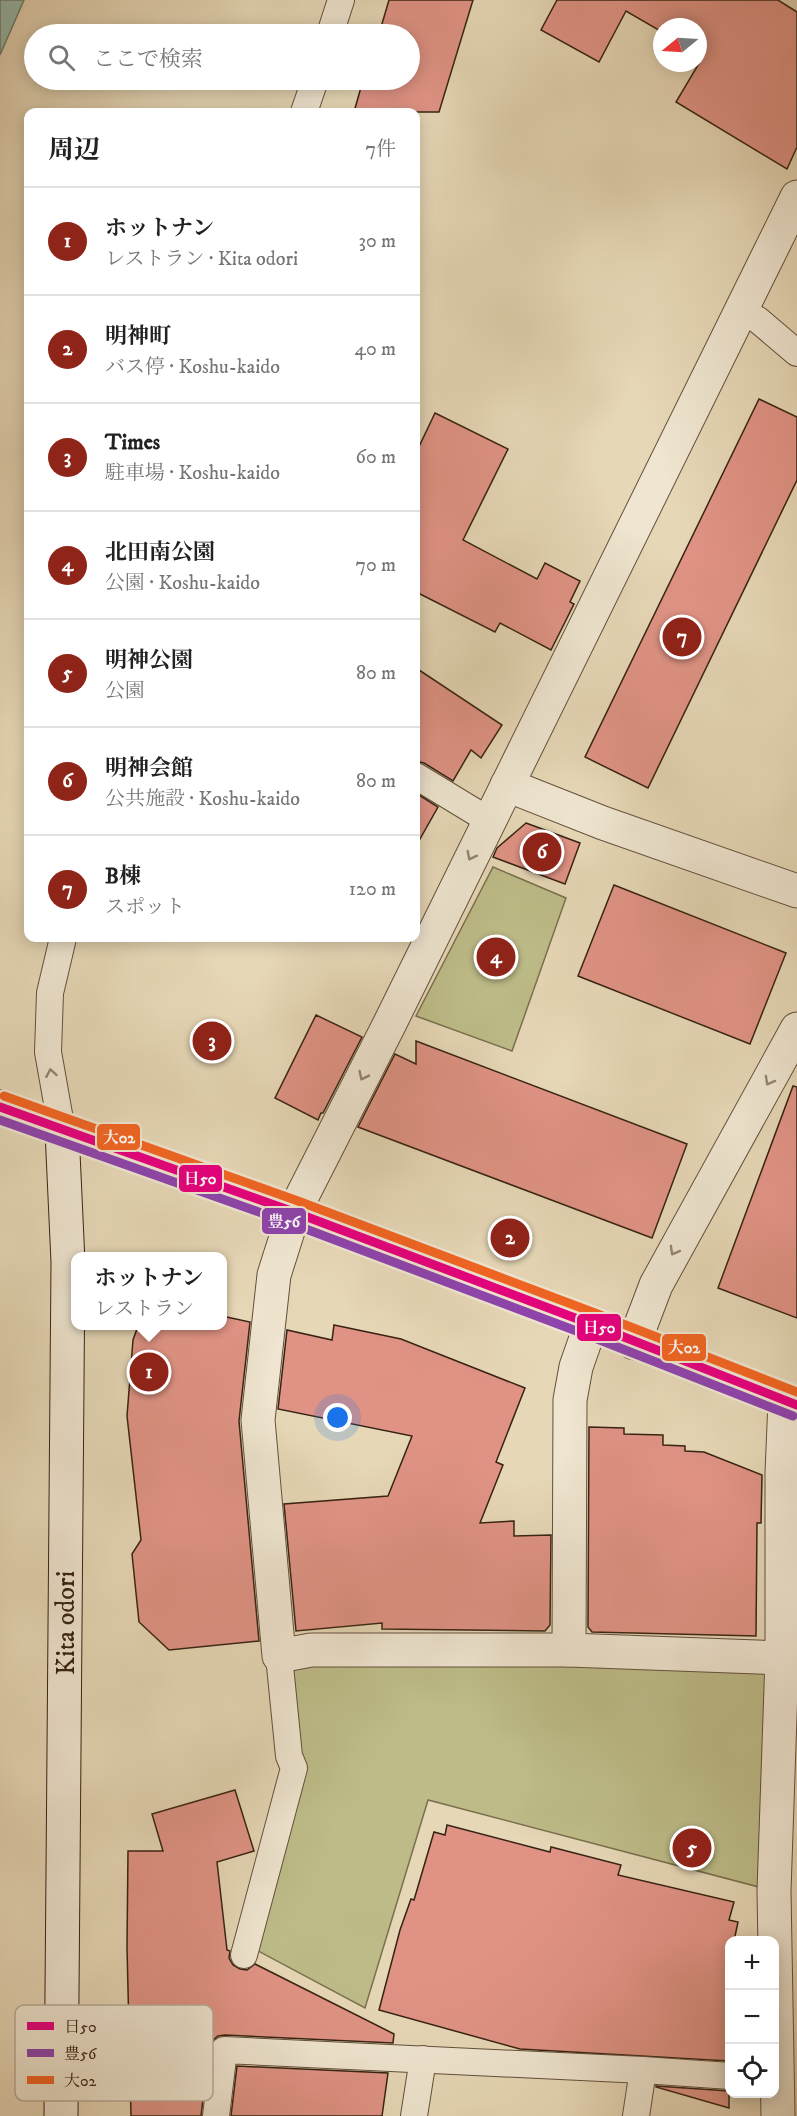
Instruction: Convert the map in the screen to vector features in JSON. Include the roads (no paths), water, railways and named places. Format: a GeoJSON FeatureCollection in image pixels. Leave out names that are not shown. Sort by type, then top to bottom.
{"type":"FeatureCollection","features":[{"type":"Feature","properties":{"kind":"highway"},"geometry":{"type":"LineString","coordinates":[[0,1107],[294,1212],[591,1324],[634,1343],[791,1403]]}},
{"type":"Feature","properties":{"kind":"street"},"geometry":{"type":"LineString","coordinates":[[782,1658],[569,1650],[311,1650],[279,1656],[258,1420],[274,1275],[294,1212],[743,311],[797,197]]}},
{"type":"Feature","properties":{"kind":"street"},"geometry":{"type":"LineString","coordinates":[[507,785],[603,823],[797,891]]}},
{"type":"Feature","properties":{"kind":"street"},"geometry":{"type":"LineString","coordinates":[[634,1343],[656,1285],[797,1029]]}},
{"type":"Feature","properties":{"kind":"street","name":"Kita odori"},"geometry":{"type":"LineString","coordinates":[[62,1131],[68,1262],[62,2005]]}},
{"type":"Feature","properties":{"kind":"street"},"geometry":{"type":"LineString","coordinates":[[569,1650],[570,1400],[576,1367],[591,1324]]}},
{"type":"Feature","properties":{"kind":"street"},"geometry":{"type":"LineString","coordinates":[[776,2044],[774,1891],[782,1658],[782,1473],[791,1403]]}},
{"type":"Feature","properties":{"kind":"street"},"geometry":{"type":"LineString","coordinates":[[777,2098],[778,2116]]}},
{"type":"Feature","properties":{"kind":"street","name":"Kita odori"},"geometry":{"type":"LineString","coordinates":[[61,2101],[61,2116]]}},
{"type":"Feature","properties":{"kind":"lane"},"geometry":{"type":"LineString","coordinates":[[333,24],[341,0]]}},
{"type":"Feature","properties":{"kind":"lane"},"geometry":{"type":"LineString","coordinates":[[305,108],[312,90]]}},
{"type":"Feature","properties":{"kind":"lane"},"geometry":{"type":"LineString","coordinates":[[743,311],[758,320],[797,353]]}},
{"type":"Feature","properties":{"kind":"lane"},"geometry":{"type":"LineString","coordinates":[[420,778],[489,821]]}},
{"type":"Feature","properties":{"kind":"lane"},"geometry":{"type":"LineString","coordinates":[[62,942],[50,993],[48,1052],[62,1131]]}},
{"type":"Feature","properties":{"kind":"lane"},"geometry":{"type":"LineString","coordinates":[[244,1955],[294,1768],[289,1756],[279,1656]]}},
{"type":"Feature","properties":{"kind":"lane"},"geometry":{"type":"LineString","coordinates":[[216,2116],[224,2050],[725,2076]]}},
{"type":"Feature","properties":{"kind":"lane"},"geometry":{"type":"LineString","coordinates":[[414,2116],[423,2059]]}},
{"type":"Feature","properties":{"kind":"lane"},"geometry":{"type":"LineString","coordinates":[[636,2116],[643,2070]]}},
{"type":"Feature","properties":{"kind":"place","name":"B棟"},"geometry":{"type":"Point","coordinates":[682,637]}},
{"type":"Feature","properties":{"kind":"place","name":"明神会館"},"geometry":{"type":"Point","coordinates":[542,852]}},
{"type":"Feature","properties":{"kind":"place","name":"北田南公園"},"geometry":{"type":"Point","coordinates":[496,957]}},
{"type":"Feature","properties":{"kind":"place","name":"Times"},"geometry":{"type":"Point","coordinates":[212,1041]}},
{"type":"Feature","properties":{"kind":"place","name":"明神町"},"geometry":{"type":"Point","coordinates":[510,1238]}},
{"type":"Feature","properties":{"kind":"place","name":"ホットナン"},"geometry":{"type":"Point","coordinates":[149,1372]}},
{"type":"Feature","properties":{"kind":"place","name":"明神公園"},"geometry":{"type":"Point","coordinates":[692,1848]}}]}
